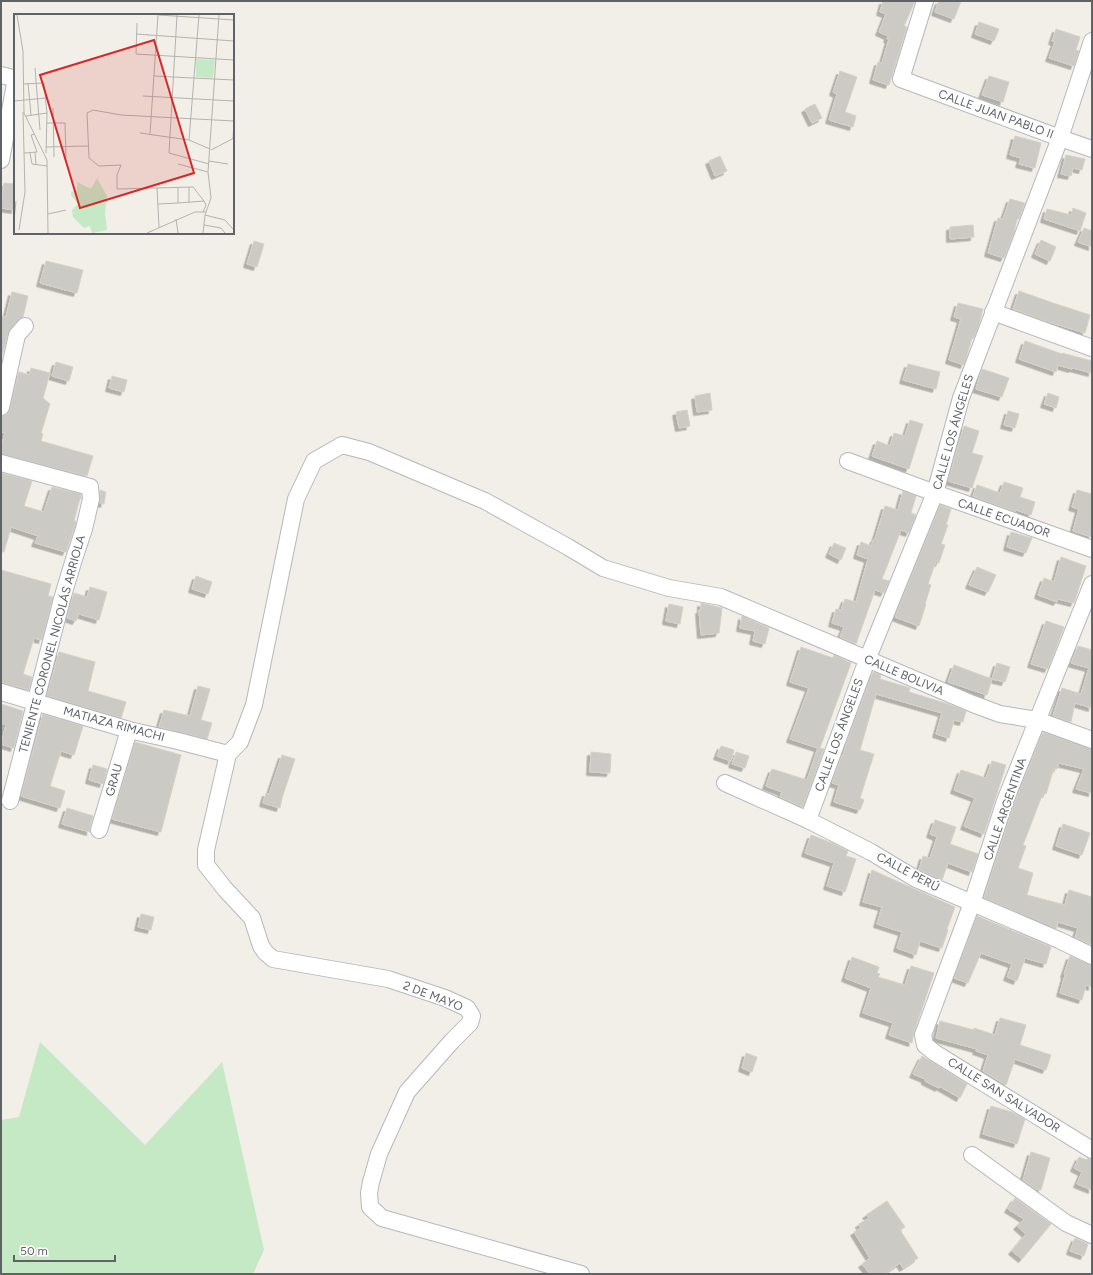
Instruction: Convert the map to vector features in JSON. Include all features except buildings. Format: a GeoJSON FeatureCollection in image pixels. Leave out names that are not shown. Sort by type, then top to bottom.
{"type":"FeatureCollection","features":[{"type":"Feature","properties":{"kind":"street","name":"CALLE JUAN PABLO II"},"geometry":{"type":"LineString","coordinates":[[925,1],[901,79],[1092,149]]}},
{"type":"Feature","properties":{"kind":"street","name":"CALLE LOS ÁNGELES"},"geometry":{"type":"LineString","coordinates":[[808,820],[867,660],[935,493],[961,398],[1060,138],[1092,41]]}},
{"type":"Feature","properties":{"kind":"street"},"geometry":{"type":"LineString","coordinates":[[1,75],[9,77],[14,82]]}},
{"type":"Feature","properties":{"kind":"street"},"geometry":{"type":"LineString","coordinates":[[1,160],[14,89]]}},
{"type":"Feature","properties":{"kind":"street"},"geometry":{"type":"LineString","coordinates":[[993,312],[1092,348]]}},
{"type":"Feature","properties":{"kind":"street"},"geometry":{"type":"LineString","coordinates":[[1,407],[17,335],[25,326]]}},
{"type":"Feature","properties":{"kind":"street","name":"CALLE BOLIVIA"},"geometry":{"type":"LineString","coordinates":[[228,754],[240,742],[254,704],[296,499],[314,461],[342,445],[369,452],[485,501],[603,568],[669,588],[721,597],[973,704],[1000,714],[1037,720],[1092,740]]}},
{"type":"Feature","properties":{"kind":"street","name":"CALLE ECUADOR"},"geometry":{"type":"LineString","coordinates":[[848,461],[1092,549]]}},
{"type":"Feature","properties":{"kind":"street","name":"TENIENTE CORONEL NICOLÁS ARRIOLA"},"geometry":{"type":"LineString","coordinates":[[1,463],[90,487],[91,498],[84,530],[64,593],[35,701],[10,801]]}},
{"type":"Feature","properties":{"kind":"street","name":"CALLE ARGENTINA"},"geometry":{"type":"LineString","coordinates":[[923,1036],[972,904],[1005,801],[1092,584]]}},
{"type":"Feature","properties":{"kind":"street","name":"MATIAZA RIMACHI"},"geometry":{"type":"LineString","coordinates":[[1,692],[129,730],[228,754]]}},
{"type":"Feature","properties":{"kind":"street","name":"GRAU"},"geometry":{"type":"LineString","coordinates":[[99,830],[129,730]]}},
{"type":"Feature","properties":{"kind":"street","name":"2 DE MAYO"},"geometry":{"type":"LineString","coordinates":[[228,754],[206,850],[206,865],[252,918],[261,946],[266,953],[273,959],[388,979],[445,998],[467,1008],[472,1016],[470,1023],[407,1092],[379,1154],[369,1193],[370,1207],[382,1218],[581,1274]]}},
{"type":"Feature","properties":{"kind":"street","name":"CALLE PERÚ"},"geometry":{"type":"LineString","coordinates":[[725,783],[808,820],[871,852],[916,879],[1059,940],[1092,956]]}},
{"type":"Feature","properties":{"kind":"street","name":"CALLE SAN SALVADOR"},"geometry":{"type":"LineString","coordinates":[[923,1036],[925,1045],[935,1053],[1092,1150]]}},
{"type":"Feature","properties":{"kind":"street"},"geometry":{"type":"LineString","coordinates":[[972,1155],[1066,1223],[1092,1235]]}},
{"type":"Feature","properties":{"kind":"green space"},"geometry":{"type":"Polygon","coordinates":[[[40,1042],[145,1145],[222,1062],[264,1250],[253,1274],[1,1274],[1,1120],[19,1117],[40,1042]]]}}]}
